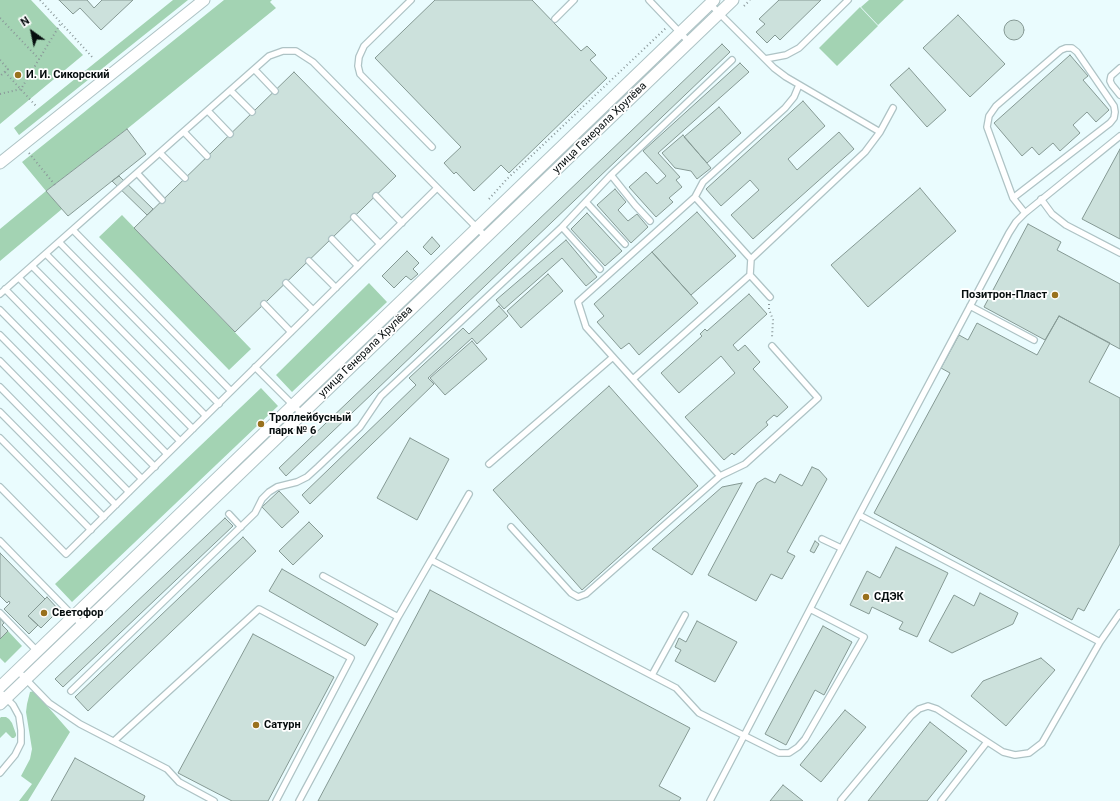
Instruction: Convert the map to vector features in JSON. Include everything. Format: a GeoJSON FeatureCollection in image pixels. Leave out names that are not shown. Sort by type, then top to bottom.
{"type":"FeatureCollection","features":[{"type":"Feature","properties":{"kind":"street"},"geometry":{"type":"LineString","coordinates":[[0,163],[204,0]]}},
{"type":"Feature","properties":{"kind":"street","name":"улица Генерала Хрулёва"},"geometry":{"type":"LineString","coordinates":[[0,686],[680,33],[717,5],[733,0]]}},
{"type":"Feature","properties":{"kind":"street","name":"улица Генерала Хрулёва"},"geometry":{"type":"LineString","coordinates":[[2,698],[26,680],[689,42],[717,5]]}},
{"type":"Feature","properties":{"kind":"lane"},"geometry":{"type":"LineString","coordinates":[[410,0],[364,46],[359,56],[358,66],[360,74],[432,147]]}},
{"type":"Feature","properties":{"kind":"lane"},"geometry":{"type":"LineString","coordinates":[[555,19],[574,0]]}},
{"type":"Feature","properties":{"kind":"lane"},"geometry":{"type":"LineString","coordinates":[[649,0],[689,42]]}},
{"type":"Feature","properties":{"kind":"lane"},"geometry":{"type":"LineString","coordinates":[[765,59],[786,55],[799,48],[848,0]]}},
{"type":"Feature","properties":{"kind":"lane"},"geometry":{"type":"LineString","coordinates":[[717,5],[774,68],[799,85],[880,132]]}},
{"type":"Feature","properties":{"kind":"lane"},"geometry":{"type":"LineString","coordinates":[[1013,198],[1110,123],[1114,118],[1114,106],[1077,52],[1072,48],[1061,50],[996,106],[989,116],[987,127],[1013,198],[1025,213]]}},
{"type":"Feature","properties":{"kind":"lane"},"geometry":{"type":"LineString","coordinates":[[0,294],[270,56],[283,51],[296,51],[313,62],[486,237]]}},
{"type":"Feature","properties":{"kind":"lane"},"geometry":{"type":"LineString","coordinates":[[71,691],[255,513],[262,499],[269,492],[277,487],[297,482],[307,477],[360,427],[381,396],[562,227],[611,175],[732,60]]}},
{"type":"Feature","properties":{"kind":"lane"},"geometry":{"type":"LineString","coordinates":[[1120,68],[1111,76],[1110,81],[1112,86],[1120,95]]}},
{"type":"Feature","properties":{"kind":"lane"},"geometry":{"type":"LineString","coordinates":[[255,70],[275,91]]}},
{"type":"Feature","properties":{"kind":"lane"},"geometry":{"type":"LineString","coordinates":[[720,476],[586,327],[578,302],[695,196],[703,182],[785,108],[794,97],[799,85]]}},
{"type":"Feature","properties":{"kind":"lane"},"geometry":{"type":"LineString","coordinates":[[231,91],[252,112]]}},
{"type":"Feature","properties":{"kind":"lane"},"geometry":{"type":"LineString","coordinates":[[633,380],[750,275],[751,259],[865,152],[880,132],[893,108]]}},
{"type":"Feature","properties":{"kind":"lane"},"geometry":{"type":"LineString","coordinates":[[208,111],[230,134]]}},
{"type":"Feature","properties":{"kind":"lane"},"geometry":{"type":"LineString","coordinates":[[184,132],[207,156]]}},
{"type":"Feature","properties":{"kind":"lane"},"geometry":{"type":"LineString","coordinates":[[710,801],[841,548],[1009,233],[1016,222],[1041,199],[1120,136]]}},
{"type":"Feature","properties":{"kind":"lane"},"geometry":{"type":"LineString","coordinates":[[160,153],[185,178]]}},
{"type":"Feature","properties":{"kind":"lane"},"geometry":{"type":"LineString","coordinates":[[137,174],[162,200]]}},
{"type":"Feature","properties":{"kind":"lane"},"geometry":{"type":"LineString","coordinates":[[611,175],[650,221]]}},
{"type":"Feature","properties":{"kind":"lane"},"geometry":{"type":"LineString","coordinates":[[0,487],[66,554],[437,188]]}},
{"type":"Feature","properties":{"kind":"lane"},"geometry":{"type":"LineString","coordinates":[[376,196],[402,223]]}},
{"type":"Feature","properties":{"kind":"lane"},"geometry":{"type":"LineString","coordinates":[[695,196],[751,259]]}},
{"type":"Feature","properties":{"kind":"lane"},"geometry":{"type":"LineString","coordinates":[[1041,199],[1052,214],[1066,225],[1120,253]]}},
{"type":"Feature","properties":{"kind":"lane"},"geometry":{"type":"LineString","coordinates":[[586,202],[625,244]]}},
{"type":"Feature","properties":{"kind":"lane"},"geometry":{"type":"LineString","coordinates":[[354,217],[380,244]]}},
{"type":"Feature","properties":{"kind":"lane"},"geometry":{"type":"LineString","coordinates":[[562,227],[600,269]]}},
{"type":"Feature","properties":{"kind":"lane"},"geometry":{"type":"LineString","coordinates":[[73,230],[232,391]]}},
{"type":"Feature","properties":{"kind":"lane"},"geometry":{"type":"LineString","coordinates":[[332,239],[358,266]]}},
{"type":"Feature","properties":{"kind":"lane"},"geometry":{"type":"LineString","coordinates":[[59,242],[219,404]]}},
{"type":"Feature","properties":{"kind":"lane"},"geometry":{"type":"LineString","coordinates":[[46,254],[206,416]]}},
{"type":"Feature","properties":{"kind":"lane"},"geometry":{"type":"LineString","coordinates":[[309,261],[336,288]]}},
{"type":"Feature","properties":{"kind":"lane"},"geometry":{"type":"LineString","coordinates":[[32,266],[193,429]]}},
{"type":"Feature","properties":{"kind":"lane"},"geometry":{"type":"LineString","coordinates":[[750,275],[770,297]]}},
{"type":"Feature","properties":{"kind":"lane"},"geometry":{"type":"LineString","coordinates":[[19,278],[180,441]]}},
{"type":"Feature","properties":{"kind":"lane"},"geometry":{"type":"LineString","coordinates":[[286,283],[313,310]]}},
{"type":"Feature","properties":{"kind":"lane"},"geometry":{"type":"LineString","coordinates":[[5,289],[168,454]]}},
{"type":"Feature","properties":{"kind":"lane"},"geometry":{"type":"LineString","coordinates":[[264,304],[291,332]]}},
{"type":"Feature","properties":{"kind":"lane"},"geometry":{"type":"LineString","coordinates":[[970,306],[1034,340]]}},
{"type":"Feature","properties":{"kind":"lane"},"geometry":{"type":"LineString","coordinates":[[0,310],[155,467]]}},
{"type":"Feature","properties":{"kind":"lane"},"geometry":{"type":"LineString","coordinates":[[0,335],[142,479]]}},
{"type":"Feature","properties":{"kind":"lane"},"geometry":{"type":"LineString","coordinates":[[511,527],[571,593],[578,597],[586,594],[720,476],[745,464],[818,398],[772,346]]}},
{"type":"Feature","properties":{"kind":"lane"},"geometry":{"type":"LineString","coordinates":[[489,464],[613,357]]}},
{"type":"Feature","properties":{"kind":"lane"},"geometry":{"type":"LineString","coordinates":[[0,361],[129,492]]}},
{"type":"Feature","properties":{"kind":"lane"},"geometry":{"type":"LineString","coordinates":[[255,367],[302,414]]}},
{"type":"Feature","properties":{"kind":"lane"},"geometry":{"type":"LineString","coordinates":[[0,387],[116,504]]}},
{"type":"Feature","properties":{"kind":"lane"},"geometry":{"type":"LineString","coordinates":[[0,412],[104,517]]}},
{"type":"Feature","properties":{"kind":"lane"},"geometry":{"type":"LineString","coordinates":[[0,438],[91,530]]}},
{"type":"Feature","properties":{"kind":"lane"},"geometry":{"type":"LineString","coordinates":[[205,489],[214,498]]}},
{"type":"Feature","properties":{"kind":"lane"},"geometry":{"type":"LineString","coordinates":[[299,801],[398,617],[469,494]]}},
{"type":"Feature","properties":{"kind":"lane"},"geometry":{"type":"LineString","coordinates":[[229,514],[241,526]]}},
{"type":"Feature","properties":{"kind":"lane"},"geometry":{"type":"LineString","coordinates":[[859,515],[1100,642]]}},
{"type":"Feature","properties":{"kind":"lane"},"geometry":{"type":"LineString","coordinates":[[822,539],[841,548]]}},
{"type":"Feature","properties":{"kind":"lane"},"geometry":{"type":"LineString","coordinates":[[0,541],[82,625]]}},
{"type":"Feature","properties":{"kind":"lane"},"geometry":{"type":"LineString","coordinates":[[431,560],[676,688],[699,713],[779,753],[789,753],[798,747],[805,739],[864,637],[810,609]]}},
{"type":"Feature","properties":{"kind":"lane"},"geometry":{"type":"LineString","coordinates":[[323,576],[398,617]]}},
{"type":"Feature","properties":{"kind":"lane"},"geometry":{"type":"LineString","coordinates":[[114,741],[259,609],[351,658],[276,801]]}},
{"type":"Feature","properties":{"kind":"lane"},"geometry":{"type":"LineString","coordinates":[[0,613],[46,660]]}},
{"type":"Feature","properties":{"kind":"lane"},"geometry":{"type":"LineString","coordinates":[[841,800],[911,716],[919,709],[928,706],[937,709],[1003,752],[1015,755],[1029,753],[1042,743],[1100,642],[1120,613]]}},
{"type":"Feature","properties":{"kind":"lane"},"geometry":{"type":"LineString","coordinates":[[652,675],[685,615]]}},
{"type":"Feature","properties":{"kind":"lane"},"geometry":{"type":"LineString","coordinates":[[17,670],[49,703],[80,724],[167,769],[179,782],[214,801]]}},
{"type":"Feature","properties":{"kind":"lane"},"geometry":{"type":"LineString","coordinates":[[0,773],[15,754],[21,743],[19,716],[14,705],[2,698]]}},
{"type":"Feature","properties":{"kind":"lane"},"geometry":{"type":"LineString","coordinates":[[942,801],[986,742]]}},
{"type":"Feature","properties":{"kind":"path"},"geometry":{"type":"LineString","coordinates":[[40,0],[94,59]]}},
{"type":"Feature","properties":{"kind":"path"},"geometry":{"type":"LineString","coordinates":[[0,18],[39,59]]}},
{"type":"Feature","properties":{"kind":"path"},"geometry":{"type":"LineString","coordinates":[[0,94],[21,89],[61,23]]}},
{"type":"Feature","properties":{"kind":"path"},"geometry":{"type":"LineString","coordinates":[[507,179],[671,23]]}},
{"type":"Feature","properties":{"kind":"path"},"geometry":{"type":"LineString","coordinates":[[0,60],[8,68],[0,76]]}},
{"type":"Feature","properties":{"kind":"path"},"geometry":{"type":"LineString","coordinates":[[5,72],[36,106]]}},
{"type":"Feature","properties":{"kind":"path"},"geometry":{"type":"LineString","coordinates":[[28,152],[55,185]]}},
{"type":"Feature","properties":{"kind":"path"},"geometry":{"type":"LineString","coordinates":[[770,297],[769,309],[773,320],[772,346]]}},
{"type":"Feature","properties":{"kind":"green space"},"geometry":{"type":"Polygon","coordinates":[[[0,0],[31,0],[83,55],[0,124],[0,0]]]}},
{"type":"Feature","properties":{"kind":"green space"},"geometry":{"type":"Polygon","coordinates":[[[173,0],[188,0],[19,135],[14,128],[173,0]]]}},
{"type":"Feature","properties":{"kind":"green space"},"geometry":{"type":"Polygon","coordinates":[[[224,0],[272,0],[270,2],[276,8],[127,129],[46,191],[22,162],[224,0]]]}},
{"type":"Feature","properties":{"kind":"green space"},"geometry":{"type":"Polygon","coordinates":[[[869,0],[904,0],[878,25],[861,7],[869,0]]]}},
{"type":"Feature","properties":{"kind":"green space"},"geometry":{"type":"Polygon","coordinates":[[[860,7],[878,26],[837,66],[819,48],[860,7]]]}},
{"type":"Feature","properties":{"kind":"green space"},"geometry":{"type":"Polygon","coordinates":[[[46,191],[62,209],[0,261],[0,229],[46,191]]]}},
{"type":"Feature","properties":{"kind":"green space"},"geometry":{"type":"Polygon","coordinates":[[[122,215],[251,349],[229,370],[99,237],[122,215]]]}},
{"type":"Feature","properties":{"kind":"green space"},"geometry":{"type":"Polygon","coordinates":[[[369,283],[387,302],[292,392],[276,375],[369,283]]]}},
{"type":"Feature","properties":{"kind":"green space"},"geometry":{"type":"Polygon","coordinates":[[[261,388],[278,406],[72,602],[55,584],[261,388]]]}},
{"type":"Feature","properties":{"kind":"green space"},"geometry":{"type":"Polygon","coordinates":[[[8,631],[22,646],[5,663],[0,658],[0,639],[8,631]]]}},
{"type":"Feature","properties":{"kind":"green space"},"geometry":{"type":"Polygon","coordinates":[[[34,691],[70,732],[28,801],[19,801],[32,784],[21,776],[30,759],[32,749],[26,712],[30,692],[34,691]]]}},
{"type":"Feature","properties":{"kind":"green space"},"geometry":{"type":"Polygon","coordinates":[[[1,717],[6,717],[12,723],[16,734],[14,738],[6,732],[0,738],[1,717]]]}},
{"type":"Feature","properties":{"kind":"building"},"geometry":{"type":"Polygon","coordinates":[[[59,0],[87,0],[94,8],[102,0],[133,0],[101,30],[80,8],[73,14],[59,0]]]}},
{"type":"Feature","properties":{"kind":"building"},"geometry":{"type":"Polygon","coordinates":[[[435,0],[532,0],[581,51],[587,46],[596,55],[590,60],[607,78],[509,173],[501,165],[474,191],[456,172],[454,174],[444,163],[461,147],[375,58],[435,0]]]}},
{"type":"Feature","properties":{"kind":"building"},"geometry":{"type":"Polygon","coordinates":[[[779,0],[821,0],[780,40],[775,35],[767,43],[756,32],[765,24],[759,19],[779,0]]]}},
{"type":"Feature","properties":{"kind":"building"},"geometry":{"type":"Polygon","coordinates":[[[958,15],[1005,64],[970,97],[923,48],[958,15]]]}},
{"type":"Feature","properties":{"kind":"building"},"geometry":{"type":"Polygon","coordinates":[[[1014,20],[1021,23],[1024,30],[1021,37],[1014,40],[1007,37],[1004,30],[1007,23],[1014,20]]]}},
{"type":"Feature","properties":{"kind":"building"},"geometry":{"type":"Polygon","coordinates":[[[722,44],[730,52],[286,476],[279,468],[722,44]]]}},
{"type":"Feature","properties":{"kind":"building"},"geometry":{"type":"Polygon","coordinates":[[[1070,55],[1088,76],[1083,80],[1109,110],[1096,122],[1087,112],[1073,125],[1080,133],[1060,151],[1053,143],[1039,155],[1032,147],[1022,156],[994,123],[1070,55]]]}},
{"type":"Feature","properties":{"kind":"building"},"geometry":{"type":"Polygon","coordinates":[[[740,63],[749,72],[658,153],[680,177],[676,180],[682,187],[669,198],[673,202],[656,217],[629,187],[646,172],[657,184],[666,176],[643,151],[740,63]]]}},
{"type":"Feature","properties":{"kind":"building"},"geometry":{"type":"Polygon","coordinates":[[[909,68],[946,110],[927,127],[890,85],[909,68]]]}},
{"type":"Feature","properties":{"kind":"building"},"geometry":{"type":"Polygon","coordinates":[[[294,72],[396,176],[235,332],[134,228],[294,72]]]}},
{"type":"Feature","properties":{"kind":"building"},"geometry":{"type":"Polygon","coordinates":[[[803,101],[825,126],[788,159],[797,170],[839,132],[854,149],[753,239],[731,215],[759,190],[750,180],[721,206],[706,189],[803,101]]]}},
{"type":"Feature","properties":{"kind":"building"},"geometry":{"type":"Polygon","coordinates":[[[719,107],[741,133],[707,163],[684,137],[719,107]]]}},
{"type":"Feature","properties":{"kind":"building"},"geometry":{"type":"Polygon","coordinates":[[[127,129],[146,154],[68,216],[46,191],[127,129]]]}},
{"type":"Feature","properties":{"kind":"building"},"geometry":{"type":"Polygon","coordinates":[[[683,135],[711,168],[697,179],[691,171],[675,168],[662,153],[683,135]]]}},
{"type":"Feature","properties":{"kind":"building"},"geometry":{"type":"Polygon","coordinates":[[[1120,149],[1120,239],[1082,219],[1120,149]]]}},
{"type":"Feature","properties":{"kind":"building"},"geometry":{"type":"Polygon","coordinates":[[[119,176],[153,209],[147,215],[112,181],[119,176]]]}},
{"type":"Feature","properties":{"kind":"building"},"geometry":{"type":"Polygon","coordinates":[[[920,188],[956,231],[868,307],[831,265],[920,188]]]}},
{"type":"Feature","properties":{"kind":"building"},"geometry":{"type":"Polygon","coordinates":[[[615,189],[626,202],[618,210],[628,221],[637,214],[648,227],[631,243],[597,205],[615,189]]]}},
{"type":"Feature","properties":{"kind":"building"},"geometry":{"type":"Polygon","coordinates":[[[697,212],[736,256],[691,295],[652,252],[697,212]]]}},
{"type":"Feature","properties":{"kind":"building"},"geometry":{"type":"Polygon","coordinates":[[[587,213],[622,251],[605,266],[571,229],[587,213]]]}},
{"type":"Feature","properties":{"kind":"building","name":"Позитрон-Пласт"},"geometry":{"type":"Polygon","coordinates":[[[1028,224],[1061,242],[1057,250],[1120,284],[1120,349],[1059,316],[1045,340],[984,307],[1028,224]]]}},
{"type":"Feature","properties":{"kind":"building"},"geometry":{"type":"Polygon","coordinates":[[[432,237],[440,246],[431,255],[423,247],[432,237]]]}},
{"type":"Feature","properties":{"kind":"building"},"geometry":{"type":"Polygon","coordinates":[[[566,240],[597,277],[586,286],[562,258],[504,309],[496,300],[566,240]]]}},
{"type":"Feature","properties":{"kind":"building"},"geometry":{"type":"Polygon","coordinates":[[[407,251],[419,263],[413,269],[418,274],[411,280],[406,276],[394,288],[382,276],[407,251]]]}},
{"type":"Feature","properties":{"kind":"building"},"geometry":{"type":"Polygon","coordinates":[[[652,252],[698,303],[639,355],[629,343],[621,349],[597,322],[604,316],[594,304],[652,252]]]}},
{"type":"Feature","properties":{"kind":"building"},"geometry":{"type":"Polygon","coordinates":[[[548,274],[563,291],[521,328],[507,311],[548,274]]]}},
{"type":"Feature","properties":{"kind":"building"},"geometry":{"type":"Polygon","coordinates":[[[749,294],[767,314],[733,345],[738,351],[745,345],[760,362],[753,369],[788,407],[777,417],[774,415],[766,422],[768,425],[734,455],[732,453],[724,460],[685,417],[735,373],[721,356],[679,393],[661,373],[702,336],[700,334],[705,329],[707,331],[749,294]]]}},
{"type":"Feature","properties":{"kind":"building"},"geometry":{"type":"Polygon","coordinates":[[[499,306],[508,316],[477,344],[472,338],[428,378],[434,384],[310,504],[302,495],[416,385],[409,378],[463,328],[469,334],[499,306]]]}},
{"type":"Feature","properties":{"kind":"building"},"geometry":{"type":"Polygon","coordinates":[[[1059,316],[1110,343],[1089,382],[1120,398],[1120,544],[1084,611],[1078,608],[1072,620],[874,513],[950,373],[941,368],[959,335],[968,340],[977,323],[1037,355],[1059,316]]]}},
{"type":"Feature","properties":{"kind":"building"},"geometry":{"type":"Polygon","coordinates":[[[472,341],[487,359],[445,395],[430,378],[472,341]]]}},
{"type":"Feature","properties":{"kind":"building"},"geometry":{"type":"Polygon","coordinates":[[[609,386],[698,486],[582,590],[493,490],[609,386]]]}},
{"type":"Feature","properties":{"kind":"building"},"geometry":{"type":"Polygon","coordinates":[[[410,438],[449,459],[417,520],[377,498],[410,438]]]}},
{"type":"Feature","properties":{"kind":"building"},"geometry":{"type":"Polygon","coordinates":[[[812,467],[819,470],[827,479],[787,552],[795,556],[782,579],[771,574],[756,601],[708,575],[757,483],[765,478],[775,483],[780,474],[802,486],[812,467]]]}},
{"type":"Feature","properties":{"kind":"building"},"geometry":{"type":"Polygon","coordinates":[[[742,483],[692,575],[652,549],[722,487],[742,483]]]}},
{"type":"Feature","properties":{"kind":"building"},"geometry":{"type":"Polygon","coordinates":[[[279,491],[299,512],[282,528],[262,507],[279,491]]]}},
{"type":"Feature","properties":{"kind":"building"},"geometry":{"type":"Polygon","coordinates":[[[225,518],[233,526],[63,687],[55,679],[225,518]]]}},
{"type":"Feature","properties":{"kind":"building"},"geometry":{"type":"Polygon","coordinates":[[[309,522],[323,536],[293,565],[279,551],[309,522]]]}},
{"type":"Feature","properties":{"kind":"building"},"geometry":{"type":"Polygon","coordinates":[[[243,537],[256,551],[88,711],[75,697],[243,537]]]}},
{"type":"Feature","properties":{"kind":"building"},"geometry":{"type":"Polygon","coordinates":[[[815,541],[819,544],[814,553],[810,551],[815,541]]]}},
{"type":"Feature","properties":{"kind":"building"},"geometry":{"type":"Polygon","coordinates":[[[896,547],[948,573],[917,637],[899,629],[903,622],[872,607],[869,614],[850,605],[867,571],[880,578],[896,547]]]}},
{"type":"Feature","properties":{"kind":"building"},"geometry":{"type":"Polygon","coordinates":[[[0,553],[45,599],[28,616],[38,625],[29,634],[4,609],[10,603],[9,601],[7,603],[0,596],[0,553]]]}},
{"type":"Feature","properties":{"kind":"building"},"geometry":{"type":"Polygon","coordinates":[[[282,569],[378,624],[365,646],[269,591],[282,569]]]}},
{"type":"Feature","properties":{"kind":"building"},"geometry":{"type":"Polygon","coordinates":[[[430,590],[690,728],[659,786],[681,798],[679,801],[318,801],[430,590]]]}},
{"type":"Feature","properties":{"kind":"building"},"geometry":{"type":"Polygon","coordinates":[[[980,593],[1018,613],[1013,624],[952,653],[929,641],[954,595],[974,606],[980,593]]]}},
{"type":"Feature","properties":{"kind":"building","name":"Светофор"},"geometry":{"type":"Polygon","coordinates":[[[47,597],[59,610],[41,628],[28,616],[47,597]]]}},
{"type":"Feature","properties":{"kind":"building"},"geometry":{"type":"Polygon","coordinates":[[[0,618],[4,623],[2,625],[8,631],[0,639],[0,618]]]}},
{"type":"Feature","properties":{"kind":"building"},"geometry":{"type":"Polygon","coordinates":[[[697,621],[737,642],[715,682],[675,661],[681,650],[675,647],[679,638],[686,642],[697,621]]]}},
{"type":"Feature","properties":{"kind":"building"},"geometry":{"type":"Polygon","coordinates":[[[823,626],[852,642],[824,695],[815,690],[786,745],[765,734],[823,626]]]}},
{"type":"Feature","properties":{"kind":"building","name":"Сатурн"},"geometry":{"type":"Polygon","coordinates":[[[253,634],[334,677],[268,801],[232,801],[178,773],[253,634]]]}},
{"type":"Feature","properties":{"kind":"building"},"geometry":{"type":"Polygon","coordinates":[[[1041,658],[1055,670],[1006,726],[971,696],[983,681],[1041,658]]]}},
{"type":"Feature","properties":{"kind":"building"},"geometry":{"type":"Polygon","coordinates":[[[845,710],[866,727],[821,782],[800,765],[845,710]]]}},
{"type":"Feature","properties":{"kind":"building"},"geometry":{"type":"Polygon","coordinates":[[[930,722],[967,751],[927,801],[868,801],[930,722]]]}},
{"type":"Feature","properties":{"kind":"building"},"geometry":{"type":"Polygon","coordinates":[[[75,758],[145,796],[143,801],[51,801],[75,758]]]}},
{"type":"Feature","properties":{"kind":"building"},"geometry":{"type":"Polygon","coordinates":[[[783,785],[803,801],[770,801],[783,785]]]}},
{"type":"Feature","properties":{"kind":"place","name":"И. И. Сикорский"},"geometry":{"type":"Point","coordinates":[18,75]}},
{"type":"Feature","properties":{"kind":"place","name":"Позитрон-Пласт"},"geometry":{"type":"Point","coordinates":[1055,295]}},
{"type":"Feature","properties":{"kind":"place","name":"Троллейбусный парк № 6"},"geometry":{"type":"Point","coordinates":[261,424]}},
{"type":"Feature","properties":{"kind":"place","name":"СДЭК"},"geometry":{"type":"Point","coordinates":[866,597]}},
{"type":"Feature","properties":{"kind":"place","name":"Светофор"},"geometry":{"type":"Point","coordinates":[44,613]}},
{"type":"Feature","properties":{"kind":"place","name":"Сатурн"},"geometry":{"type":"Point","coordinates":[256,725]}}]}
